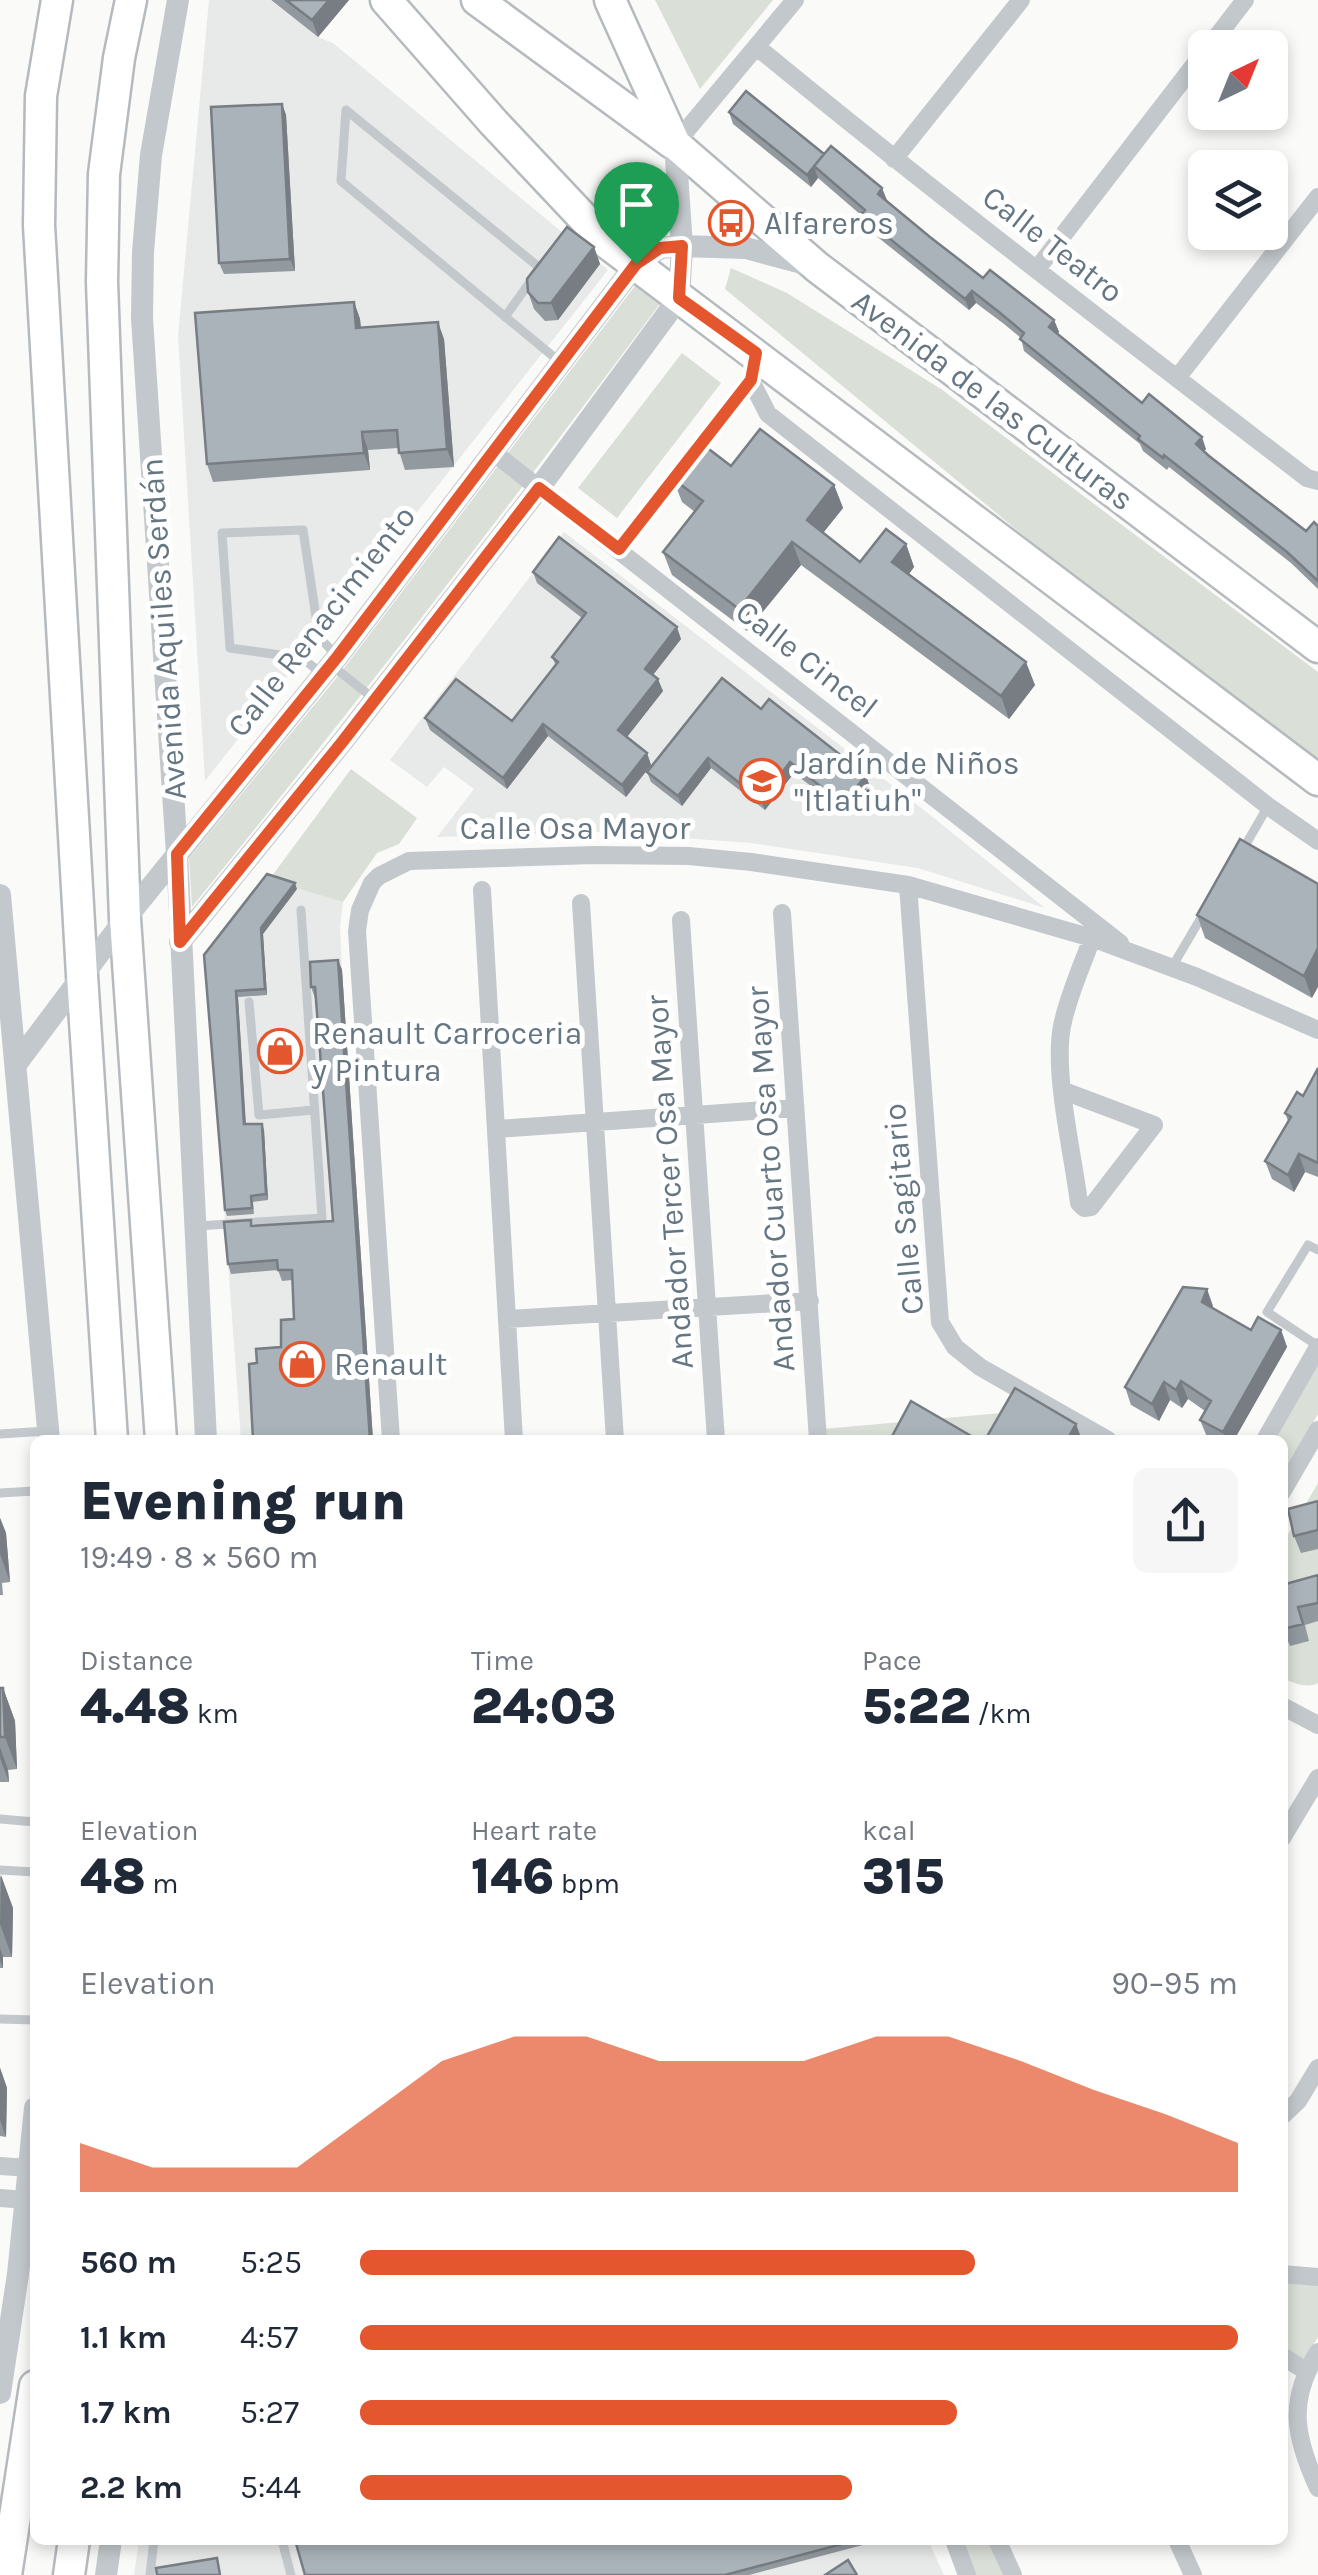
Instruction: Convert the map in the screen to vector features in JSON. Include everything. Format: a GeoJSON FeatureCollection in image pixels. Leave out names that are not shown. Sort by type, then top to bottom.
{"type":"FeatureCollection","features":[{"type":"Feature","properties":{"kind":"main road"},"geometry":{"type":"LineString","coordinates":[[58,0],[40,96],[38,172],[112,1435]]}},
{"type":"Feature","properties":{"kind":"main road","name":"Avenida Aquiles Serdán"},"geometry":{"type":"LineString","coordinates":[[131,0],[104,174],[102,282],[124,919],[161,1435]]}},
{"type":"Feature","properties":{"kind":"main road"},"geometry":{"type":"LineString","coordinates":[[386,0],[607,243],[679,298],[754,367],[1318,780]]}},
{"type":"Feature","properties":{"kind":"main road"},"geometry":{"type":"LineString","coordinates":[[477,0],[675,144]]}},
{"type":"Feature","properties":{"kind":"main road","name":"Avenida de las Culturas"},"geometry":{"type":"LineString","coordinates":[[610,0],[675,144],[817,268],[1318,647]]}},
{"type":"Feature","properties":{"kind":"main road"},"geometry":{"type":"LineString","coordinates":[[6,2575],[30,2419]]}},
{"type":"Feature","properties":{"kind":"main road"},"geometry":{"type":"LineString","coordinates":[[69,2575],[73,2545]]}},
{"type":"Feature","properties":{"kind":"street","name":"Avenida Aquiles Serdán"},"geometry":{"type":"LineString","coordinates":[[178,0],[151,155],[142,302],[177,854],[206,1435]]}},
{"type":"Feature","properties":{"kind":"street"},"geometry":{"type":"LineString","coordinates":[[675,144],[794,0]]}},
{"type":"Feature","properties":{"kind":"street"},"geometry":{"type":"LineString","coordinates":[[894,159],[1021,0]]}},
{"type":"Feature","properties":{"kind":"street"},"geometry":{"type":"LineString","coordinates":[[1221,30],[1244,0]]}},
{"type":"Feature","properties":{"kind":"street","name":"Calle Teatro"},"geometry":{"type":"LineString","coordinates":[[756,48],[1307,478],[1318,480]]}},
{"type":"Feature","properties":{"kind":"street"},"geometry":{"type":"LineString","coordinates":[[1036,269],[1188,72]]}},
{"type":"Feature","properties":{"kind":"street","name":"Avenida de las Culturas"},"geometry":{"type":"LineString","coordinates":[[675,144],[682,246],[679,298]]}},
{"type":"Feature","properties":{"kind":"street"},"geometry":{"type":"LineString","coordinates":[[1177,378],[1318,196]]}},
{"type":"Feature","properties":{"kind":"street"},"geometry":{"type":"LineString","coordinates":[[636,264],[660,248],[682,246],[746,248],[817,268]]}},
{"type":"Feature","properties":{"kind":"street","name":"Calle Renacimiento"},"geometry":{"type":"LineString","coordinates":[[18,1063],[124,919],[331,666],[636,264]]}},
{"type":"Feature","properties":{"kind":"street"},"geometry":{"type":"LineString","coordinates":[[180,942],[375,700],[679,298]]}},
{"type":"Feature","properties":{"kind":"street"},"geometry":{"type":"LineString","coordinates":[[619,549],[754,367]]}},
{"type":"Feature","properties":{"kind":"street"},"geometry":{"type":"LineString","coordinates":[[754,367],[768,414],[1318,842]]}},
{"type":"Feature","properties":{"kind":"street","name":"Calle Cincel"},"geometry":{"type":"LineString","coordinates":[[494,453],[1128,950]]}},
{"type":"Feature","properties":{"kind":"street","name":"Calle Osa Mayor"},"geometry":{"type":"LineString","coordinates":[[391,1435],[357,931],[367,891],[379,876],[409,861],[651,856],[751,862],[908,885],[1128,950],[1318,1030]]}},
{"type":"Feature","properties":{"kind":"street","name":"Calle Sagitario"},"geometry":{"type":"LineString","coordinates":[[908,885],[940,1322],[955,1347],[980,1367],[1099,1435]]}},
{"type":"Feature","properties":{"kind":"street"},"geometry":{"type":"LineString","coordinates":[[482,890],[514,1435]]}},
{"type":"Feature","properties":{"kind":"street"},"geometry":{"type":"LineString","coordinates":[[0,894],[18,1063],[48,1435]]}},
{"type":"Feature","properties":{"kind":"street"},"geometry":{"type":"LineString","coordinates":[[581,903],[615,1435]]}},
{"type":"Feature","properties":{"kind":"street","name":"Andador Cuarto Osa Mayor"},"geometry":{"type":"LineString","coordinates":[[782,914],[818,1435]]}},
{"type":"Feature","properties":{"kind":"street","name":"Andador Tercer Osa Mayor"},"geometry":{"type":"LineString","coordinates":[[682,920],[716,1435]]}},
{"type":"Feature","properties":{"kind":"street"},"geometry":{"type":"LineString","coordinates":[[1064,1091],[1154,1125],[1091,1207],[1084,1208],[1079,1203],[1064,1091],[1060,1055],[1062,1026],[1092,938]]}},
{"type":"Feature","properties":{"kind":"street"},"geometry":{"type":"LineString","coordinates":[[496,1128],[794,1108]]}},
{"type":"Feature","properties":{"kind":"street"},"geometry":{"type":"LineString","coordinates":[[508,1318],[810,1301]]}},
{"type":"Feature","properties":{"kind":"street"},"geometry":{"type":"LineString","coordinates":[[1268,1435],[1318,1346]]}},
{"type":"Feature","properties":{"kind":"street"},"geometry":{"type":"LineString","coordinates":[[1288,1482],[1318,1430]]}},
{"type":"Feature","properties":{"kind":"street"},"geometry":{"type":"LineString","coordinates":[[1288,1709],[1318,1724]]}},
{"type":"Feature","properties":{"kind":"street"},"geometry":{"type":"LineString","coordinates":[[1288,1828],[1318,1778]]}},
{"type":"Feature","properties":{"kind":"street"},"geometry":{"type":"LineString","coordinates":[[1288,2110],[1318,2068]]}},
{"type":"Feature","properties":{"kind":"street"},"geometry":{"type":"LineString","coordinates":[[0,2394],[30,2158]]}},
{"type":"Feature","properties":{"kind":"street"},"geometry":{"type":"LineString","coordinates":[[0,2166],[29,2168]]}},
{"type":"Feature","properties":{"kind":"street"},"geometry":{"type":"LineString","coordinates":[[0,2198],[26,2200]]}},
{"type":"Feature","properties":{"kind":"street"},"geometry":{"type":"LineString","coordinates":[[1288,2274],[1318,2277]]}},
{"type":"Feature","properties":{"kind":"street"},"geometry":{"type":"LineString","coordinates":[[1318,2352],[1306,2371],[1296,2424],[1302,2454],[1318,2488]]}},
{"type":"Feature","properties":{"kind":"street"},"geometry":{"type":"LineString","coordinates":[[1288,2360],[1306,2371]]}},
{"type":"Feature","properties":{"kind":"street"},"geometry":{"type":"LineString","coordinates":[[106,2575],[111,2545]]}},
{"type":"Feature","properties":{"kind":"street"},"geometry":{"type":"LineString","coordinates":[[956,2545],[967,2575]]}},
{"type":"Feature","properties":{"kind":"street"},"geometry":{"type":"LineString","coordinates":[[1000,2545],[1013,2575]]}},
{"type":"Feature","properties":{"kind":"street"},"geometry":{"type":"LineString","coordinates":[[1178,2545],[1193,2575]]}},
{"type":"Feature","properties":{"kind":"lane"},"geometry":{"type":"LineString","coordinates":[[506,317],[540,268],[346,110],[340,181],[562,364]]}},
{"type":"Feature","properties":{"kind":"lane"},"geometry":{"type":"LineString","coordinates":[[331,666],[319,637],[303,530],[222,534],[230,648],[331,666],[375,700]]}},
{"type":"Feature","properties":{"kind":"lane"},"geometry":{"type":"LineString","coordinates":[[1240,854],[1268,806]]}},
{"type":"Feature","properties":{"kind":"lane"},"geometry":{"type":"LineString","coordinates":[[1172,967],[1210,903]]}},
{"type":"Feature","properties":{"kind":"lane"},"geometry":{"type":"LineString","coordinates":[[195,1226],[322,1218],[301,910]]}},
{"type":"Feature","properties":{"kind":"lane"},"geometry":{"type":"LineString","coordinates":[[249,1002],[258,1115],[314,1110]]}},
{"type":"Feature","properties":{"kind":"lane"},"geometry":{"type":"LineString","coordinates":[[1318,1250],[1308,1245],[1267,1312],[1318,1346]]}},
{"type":"Feature","properties":{"kind":"lane"},"geometry":{"type":"LineString","coordinates":[[0,1434],[30,1435]]}},
{"type":"Feature","properties":{"kind":"lane"},"geometry":{"type":"LineString","coordinates":[[0,1493],[30,1490]]}},
{"type":"Feature","properties":{"kind":"lane"},"geometry":{"type":"LineString","coordinates":[[0,1819],[30,1822]]}},
{"type":"Feature","properties":{"kind":"lane"},"geometry":{"type":"LineString","coordinates":[[0,1870],[30,1872]]}},
{"type":"Feature","properties":{"kind":"lane"},"geometry":{"type":"LineString","coordinates":[[0,2019],[30,2020]]}},
{"type":"Feature","properties":{"kind":"lane"},"geometry":{"type":"LineString","coordinates":[[150,2575],[153,2545]]}},
{"type":"Feature","properties":{"kind":"lane"},"geometry":{"type":"LineString","coordinates":[[283,2545],[291,2575]]}},
{"type":"Feature","properties":{"kind":"shaded area"},"geometry":{"type":"Polygon","coordinates":[[[209,0],[270,0],[318,37],[333,43],[608,270],[205,781],[178,336],[209,0]]]}},
{"type":"Feature","properties":{"kind":"shaded area"},"geometry":{"type":"Polygon","coordinates":[[[655,0],[773,0],[700,89],[655,0]]]}},
{"type":"Feature","properties":{"kind":"shaded area"},"geometry":{"type":"Polygon","coordinates":[[[731,268],[787,293],[941,389],[1318,672],[1318,760],[1081,583],[725,289],[731,268]]]}},
{"type":"Feature","properties":{"kind":"shaded area"},"geometry":{"type":"Polygon","coordinates":[[[638,282],[662,301],[430,606],[192,907],[189,858],[338,676],[638,282]]]}},
{"type":"Feature","properties":{"kind":"shaded area"},"geometry":{"type":"Polygon","coordinates":[[[682,353],[721,383],[617,518],[578,488],[682,353]]]}},
{"type":"Feature","properties":{"kind":"shaded area"},"geometry":{"type":"Polygon","coordinates":[[[564,532],[1045,908],[918,868],[751,843],[599,832],[437,837],[474,789],[444,767],[427,787],[390,760],[564,532]]]}},
{"type":"Feature","properties":{"kind":"shaded area"},"geometry":{"type":"Polygon","coordinates":[[[351,769],[417,818],[399,844],[377,853],[343,902],[269,880],[351,769]]]}},
{"type":"Feature","properties":{"kind":"shaded area","name":"Renault Carroceria y Pintura"},"geometry":{"type":"Polygon","coordinates":[[[269,880],[343,902],[342,970],[373,1435],[241,1435],[206,961],[269,880]]]}},
{"type":"Feature","properties":{"kind":"shaded area"},"geometry":{"type":"Polygon","coordinates":[[[1318,1364],[1318,1414],[1288,1466],[1288,1435],[1278,1435],[1318,1364]]]}},
{"type":"Feature","properties":{"kind":"shaded area"},"geometry":{"type":"Polygon","coordinates":[[[1023,1411],[1064,1435],[824,1435],[823,1429],[1023,1411]]]}},
{"type":"Feature","properties":{"kind":"shaded area"},"geometry":{"type":"Polygon","coordinates":[[[1318,1483],[1318,1683],[1314,1685],[1288,1680],[1288,1534],[1318,1483]]]}},
{"type":"Feature","properties":{"kind":"shaded area"},"geometry":{"type":"Polygon","coordinates":[[[1288,2282],[1318,2285],[1318,2337],[1303,2361],[1288,2350],[1288,2282]]]}},
{"type":"Feature","properties":{"kind":"shaded area"},"geometry":{"type":"Polygon","coordinates":[[[138,2545],[930,2545],[944,2575],[134,2575],[138,2545]]]}},
{"type":"Feature","properties":{"kind":"shaded area"},"geometry":{"type":"Polygon","coordinates":[[[964,2545],[992,2545],[1005,2575],[975,2575],[964,2545]]]}},
{"type":"Feature","properties":{"kind":"building"},"geometry":{"type":"Polygon","coordinates":[[[286,0],[329,0],[312,20],[286,0]]]}},
{"type":"Feature","properties":{"kind":"building"},"geometry":{"type":"Polygon","coordinates":[[[746,91],[824,154],[807,175],[729,112],[746,91]]]}},
{"type":"Feature","properties":{"kind":"building"},"geometry":{"type":"Polygon","coordinates":[[[282,104],[290,259],[219,263],[211,107],[282,104]]]}},
{"type":"Feature","properties":{"kind":"building"},"geometry":{"type":"Polygon","coordinates":[[[831,146],[882,188],[878,194],[930,237],[983,278],[990,270],[1054,320],[1049,327],[1142,403],[1149,394],[1202,437],[1196,444],[1209,456],[1306,531],[1314,522],[1318,526],[1318,581],[1287,552],[1138,439],[1140,436],[1020,339],[1024,333],[999,312],[972,291],[965,299],[860,215],[865,210],[814,166],[831,146]]]}},
{"type":"Feature","properties":{"kind":"building"},"geometry":{"type":"Polygon","coordinates":[[[567,227],[594,247],[551,303],[538,303],[528,292],[527,279],[567,227]]]}},
{"type":"Feature","properties":{"kind":"building"},"geometry":{"type":"Polygon","coordinates":[[[354,302],[356,328],[438,322],[447,449],[399,453],[397,430],[362,432],[364,453],[207,464],[195,313],[354,302]]]}},
{"type":"Feature","properties":{"kind":"building"},"geometry":{"type":"Polygon","coordinates":[[[760,429],[834,485],[807,520],[860,562],[886,529],[906,544],[892,562],[1026,662],[1001,696],[792,542],[739,609],[663,552],[703,501],[673,479],[701,443],[731,466],[760,429]]]}},
{"type":"Feature","properties":{"kind":"building"},"geometry":{"type":"Polygon","coordinates":[[[559,537],[677,627],[645,669],[658,679],[618,730],[647,753],[622,785],[543,724],[503,778],[425,718],[456,679],[512,721],[558,662],[552,657],[586,613],[533,572],[559,537]]]}},
{"type":"Feature","properties":{"kind":"building"},"geometry":{"type":"Polygon","coordinates":[[[722,678],[761,709],[769,699],[866,775],[843,804],[790,762],[761,800],[708,758],[678,796],[647,772],[722,678]]]}},
{"type":"Feature","properties":{"kind":"building"},"geometry":{"type":"Polygon","coordinates":[[[1240,839],[1318,884],[1318,948],[1304,976],[1197,915],[1240,839]]]}},
{"type":"Feature","properties":{"kind":"building"},"geometry":{"type":"Polygon","coordinates":[[[267,874],[295,883],[261,928],[265,989],[236,991],[244,1124],[262,1124],[266,1194],[251,1196],[252,1208],[225,1210],[204,955],[267,874]]]}},
{"type":"Feature","properties":{"kind":"building"},"geometry":{"type":"Polygon","coordinates":[[[338,960],[370,1435],[253,1435],[249,1364],[257,1363],[256,1349],[281,1347],[281,1320],[294,1319],[292,1270],[278,1270],[277,1260],[228,1264],[224,1222],[251,1220],[251,1226],[333,1221],[310,962],[338,960]]]}},
{"type":"Feature","properties":{"kind":"building"},"geometry":{"type":"Polygon","coordinates":[[[1318,1068],[1318,1163],[1299,1154],[1288,1175],[1265,1161],[1291,1117],[1285,1113],[1297,1092],[1303,1096],[1318,1068]]]}},
{"type":"Feature","properties":{"kind":"building"},"geometry":{"type":"Polygon","coordinates":[[[1183,1287],[1207,1289],[1202,1302],[1251,1330],[1258,1317],[1281,1330],[1223,1432],[1200,1420],[1211,1401],[1181,1381],[1176,1390],[1164,1382],[1152,1404],[1125,1387],[1183,1287]]]}},
{"type":"Feature","properties":{"kind":"building"},"geometry":{"type":"Polygon","coordinates":[[[1015,1388],[1076,1424],[1070,1435],[988,1435],[1015,1388]]]}},
{"type":"Feature","properties":{"kind":"building"},"geometry":{"type":"Polygon","coordinates":[[[911,1401],[969,1435],[893,1435],[911,1401]]]}},
{"type":"Feature","properties":{"kind":"building"},"geometry":{"type":"Polygon","coordinates":[[[1318,1501],[1318,1530],[1294,1536],[1288,1509],[1318,1501]]]}},
{"type":"Feature","properties":{"kind":"building"},"geometry":{"type":"Polygon","coordinates":[[[1318,1575],[1318,1603],[1298,1607],[1303,1624],[1288,1628],[1288,1583],[1318,1575]]]}},
{"type":"Feature","properties":{"kind":"building"},"geometry":{"type":"Polygon","coordinates":[[[3,1688],[5,1737],[0,1737],[3,1688]]]}},
{"type":"Feature","properties":{"kind":"building"},"geometry":{"type":"Polygon","coordinates":[[[296,2545],[838,2545],[725,2575],[305,2575],[296,2545]]]}},
{"type":"Feature","properties":{"kind":"building"},"geometry":{"type":"Polygon","coordinates":[[[217,2558],[220,2575],[157,2575],[156,2568],[217,2558]]]}},
{"type":"Feature","properties":{"kind":"building"},"geometry":{"type":"Polygon","coordinates":[[[848,2560],[857,2575],[825,2575],[848,2560]]]}},
{"type":"Feature","properties":{"kind":"place","name":"Alfareros"},"geometry":{"type":"Point","coordinates":[731,223]}},
{"type":"Feature","properties":{"kind":"place","name":"Jardín de Niños \"Itlatiuh\""},"geometry":{"type":"Point","coordinates":[762,781]}},
{"type":"Feature","properties":{"kind":"place","name":"Renault Carroceria y Pintura"},"geometry":{"type":"Point","coordinates":[280,1051]}},
{"type":"Feature","properties":{"kind":"place","name":"Renault"},"geometry":{"type":"Point","coordinates":[302,1364]}},
{"type":"Feature","properties":{"kind":"route"},"geometry":{"type":"LineString","coordinates":[[682,246],[679,298],[756,353],[751,380],[619,549],[539,488],[343,741],[180,942],[177,854],[338,656],[636,264],[660,248],[682,246]]}}]}
